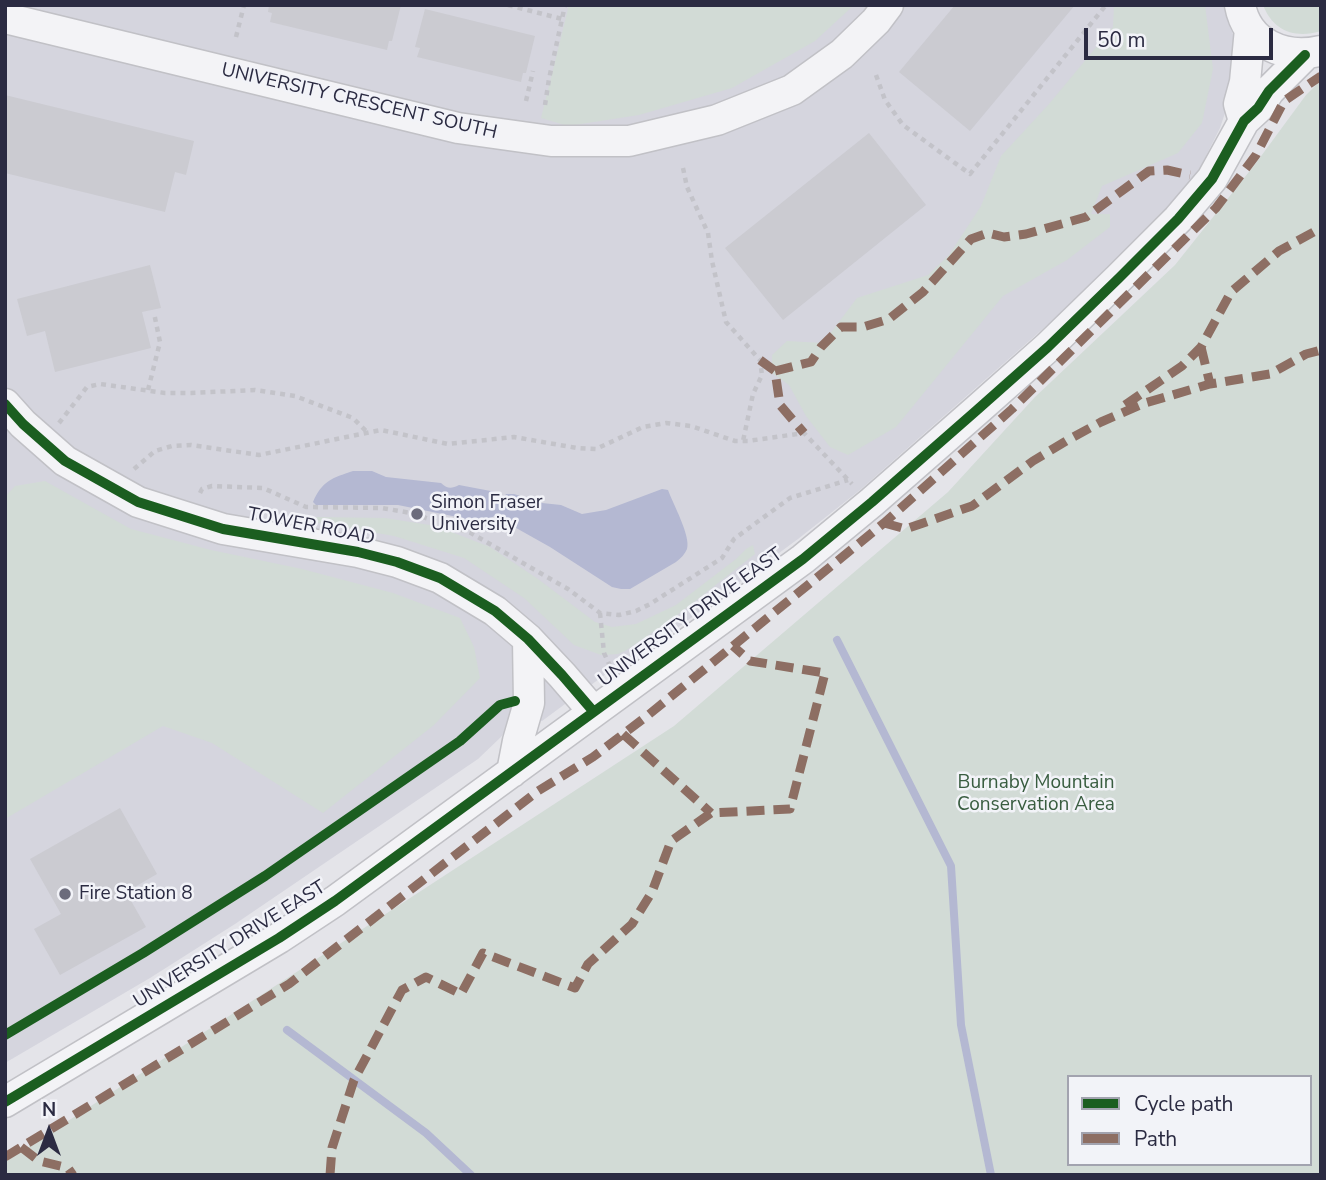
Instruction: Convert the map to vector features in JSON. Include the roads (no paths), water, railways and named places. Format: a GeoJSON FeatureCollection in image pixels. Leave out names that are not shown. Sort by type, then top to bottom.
{"type":"FeatureCollection","features":[{"type":"Feature","properties":{"kind":"street","name":"UNIVERSITY CRESCENT SOUTH"},"geometry":{"type":"LineString","coordinates":[[5,18],[458,128],[551,141],[629,141],[717,120],[792,90],[842,54],[876,21],[888,5]]}},
{"type":"Feature","properties":{"kind":"street"},"geometry":{"type":"LineString","coordinates":[[1245,17],[1265,44],[1284,52],[1313,53]]}},
{"type":"Feature","properties":{"kind":"street","name":"UNIVERSITY DRIVE EAST"},"geometry":{"type":"LineString","coordinates":[[1244,121],[1239,104],[1245,82],[1245,17]]}},
{"type":"Feature","properties":{"kind":"street","name":"UNIVERSITY DRIVE EAST"},"geometry":{"type":"LineString","coordinates":[[5,1102],[279,938],[335,901],[803,559],[1038,356],[1178,219],[1212,179],[1244,121],[1258,108],[1269,91],[1313,53]]}},
{"type":"Feature","properties":{"kind":"street","name":"TOWER ROAD"},"geometry":{"type":"LineString","coordinates":[[5,404],[23,425],[65,461],[138,502],[223,528],[358,552],[397,562],[440,578],[495,611],[528,639],[593,711]]}},
{"type":"Feature","properties":{"kind":"street"},"geometry":{"type":"LineString","coordinates":[[512,772],[529,703],[528,639]]}},
{"type":"Feature","properties":{"kind":"water"},"geometry":{"type":"Polygon","coordinates":[[[353,471],[372,471],[386,477],[441,483],[450,488],[459,485],[496,492],[497,504],[500,504],[506,494],[514,494],[542,503],[561,505],[582,514],[606,510],[662,489],[668,490],[684,528],[687,549],[676,562],[630,589],[612,587],[550,547],[509,524],[500,522],[498,515],[488,521],[477,521],[398,505],[316,505],[313,502],[328,481],[353,471]]]}},
{"type":"Feature","properties":{"kind":"waterway"},"geometry":{"type":"LineString","coordinates":[[837,640],[951,866],[961,1025],[991,1175]]}},
{"type":"Feature","properties":{"kind":"waterway"},"geometry":{"type":"LineString","coordinates":[[287,1030],[426,1133],[471,1175]]}},
{"type":"Feature","properties":{"kind":"place","name":"Simon Fraser University"},"geometry":{"type":"Point","coordinates":[417,514]}},
{"type":"Feature","properties":{"kind":"place","name":"Fire Station 8"},"geometry":{"type":"Point","coordinates":[65,894]}},
{"type":"Feature","properties":{"kind":"park label","name":"Burnaby Mountain Conservation Area"},"geometry":{"type":"Point","coordinates":[1036,794]}}]}
